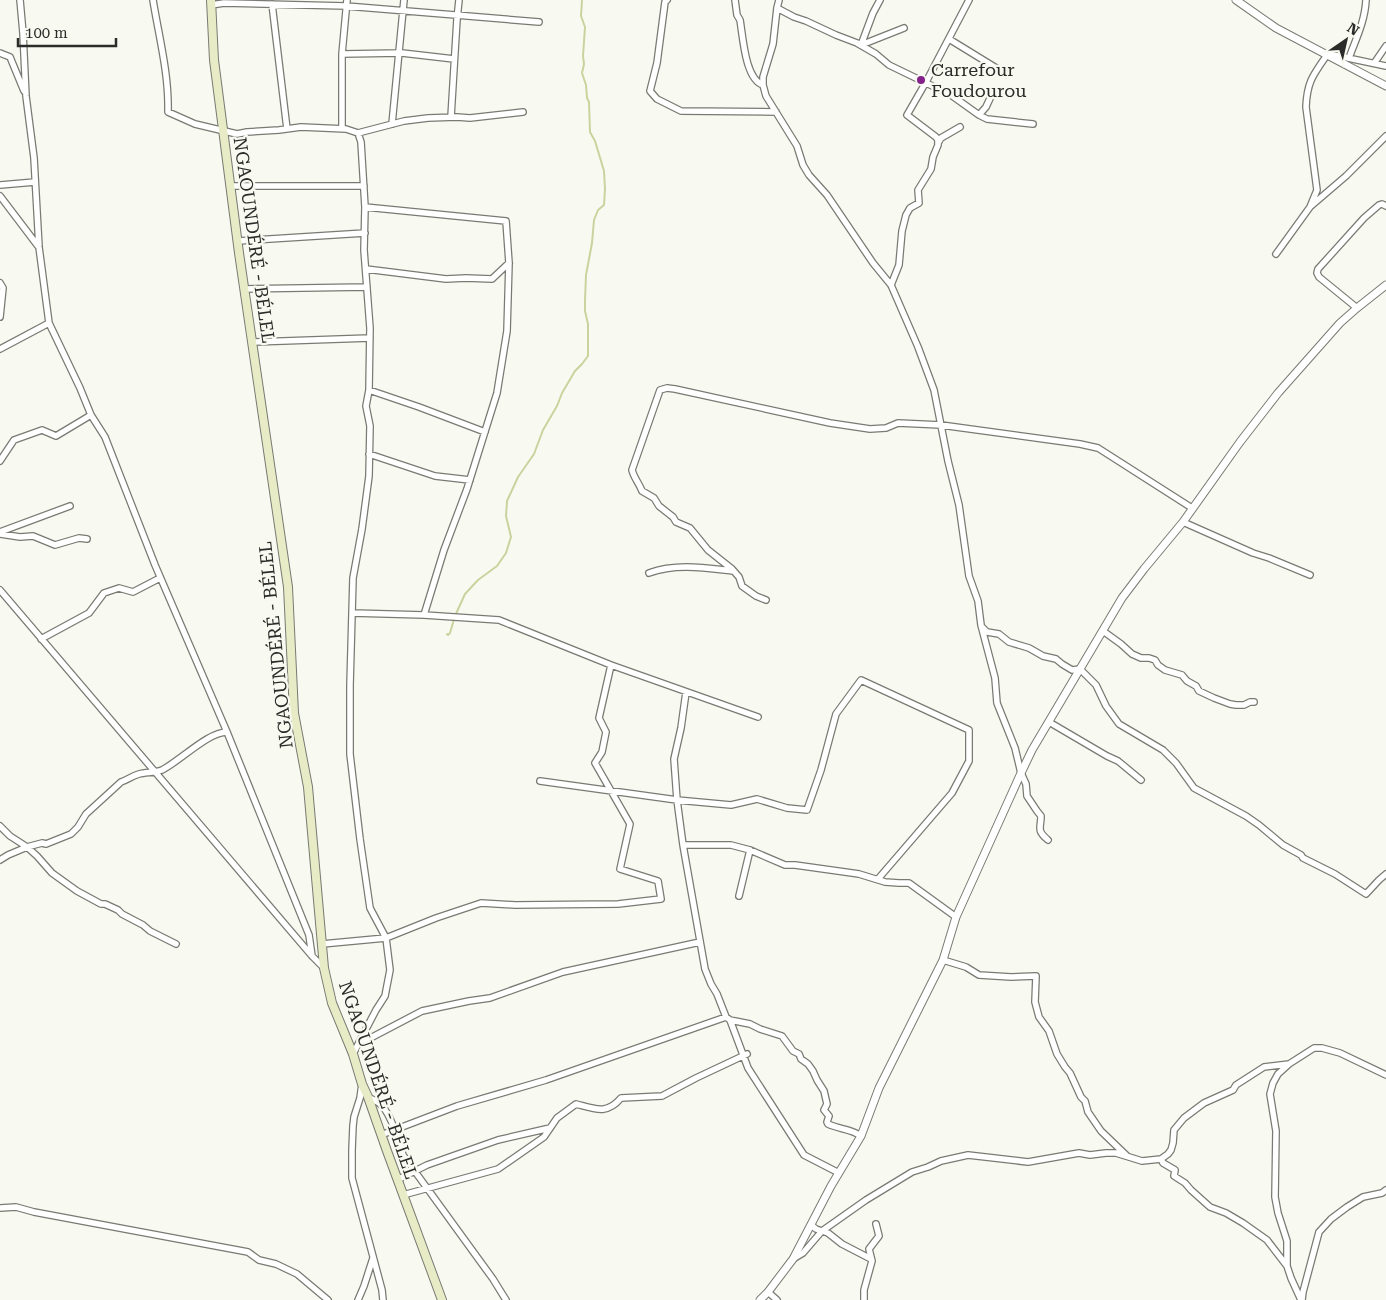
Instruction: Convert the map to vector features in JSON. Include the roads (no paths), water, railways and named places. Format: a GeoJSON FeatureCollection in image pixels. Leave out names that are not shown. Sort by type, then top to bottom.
{"type":"FeatureCollection","features":[{"type":"Feature","properties":{"kind":"main road","name":"NGAOUNDÉRÉ - BÉLEL"},"geometry":{"type":"LineString","coordinates":[[211,3],[214,60],[244,289],[288,587],[294,713],[308,786],[324,968],[332,1002],[353,1054],[362,1084],[442,1300]]}},
{"type":"Feature","properties":{"kind":"street"},"geometry":{"type":"LineString","coordinates":[[20,0],[26,96],[34,158],[40,247],[49,323],[91,415],[105,437],[160,578],[227,732],[309,936],[312,956]]}},
{"type":"Feature","properties":{"kind":"street"},"geometry":{"type":"LineString","coordinates":[[153,0],[164,60],[168,112],[194,124],[238,134],[315,127],[342,129],[358,133],[392,124],[428,118],[470,118],[523,112]]}},
{"type":"Feature","properties":{"kind":"street"},"geometry":{"type":"LineString","coordinates":[[392,124],[404,0]]}},
{"type":"Feature","properties":{"kind":"street"},"geometry":{"type":"LineString","coordinates":[[451,117],[459,0]]}},
{"type":"Feature","properties":{"kind":"street"},"geometry":{"type":"LineString","coordinates":[[667,0],[657,63],[650,91],[652,95],[665,104],[681,111],[776,112]]}},
{"type":"Feature","properties":{"kind":"street"},"geometry":{"type":"LineString","coordinates":[[735,0],[749,69],[758,84],[763,85]]}},
{"type":"Feature","properties":{"kind":"street"},"geometry":{"type":"LineString","coordinates":[[779,0],[773,44],[763,77],[766,96],[797,146],[803,165],[809,175],[827,195],[873,263],[891,285],[918,347],[934,390],[959,505],[969,576],[978,601],[981,625],[995,678],[997,703],[1015,748],[1021,773],[1026,784],[1027,796],[1041,816],[1039,827],[1041,834],[1048,840]]}},
{"type":"Feature","properties":{"kind":"street"},"geometry":{"type":"LineString","coordinates":[[861,45],[880,0]]}},
{"type":"Feature","properties":{"kind":"street"},"geometry":{"type":"LineString","coordinates":[[938,143],[936,137],[907,115],[970,0]]}},
{"type":"Feature","properties":{"kind":"street"},"geometry":{"type":"LineString","coordinates":[[1236,0],[1276,28],[1386,86]]}},
{"type":"Feature","properties":{"kind":"street"},"geometry":{"type":"LineString","coordinates":[[1349,58],[1363,21],[1366,0]]}},
{"type":"Feature","properties":{"kind":"street"},"geometry":{"type":"LineString","coordinates":[[211,3],[347,3],[539,22]]}},
{"type":"Feature","properties":{"kind":"street"},"geometry":{"type":"LineString","coordinates":[[342,129],[342,54],[347,3]]}},
{"type":"Feature","properties":{"kind":"street"},"geometry":{"type":"LineString","coordinates":[[272,4],[287,129]]}},
{"type":"Feature","properties":{"kind":"street"},"geometry":{"type":"LineString","coordinates":[[777,8],[861,45],[889,65],[951,96],[978,115],[987,119],[1033,124]]}},
{"type":"Feature","properties":{"kind":"street"},"geometry":{"type":"LineString","coordinates":[[861,45],[904,28]]}},
{"type":"Feature","properties":{"kind":"street"},"geometry":{"type":"LineString","coordinates":[[949,40],[1006,74]]}},
{"type":"Feature","properties":{"kind":"street"},"geometry":{"type":"LineString","coordinates":[[1375,62],[1386,46]]}},
{"type":"Feature","properties":{"kind":"street"},"geometry":{"type":"LineString","coordinates":[[0,53],[10,57],[26,96]]}},
{"type":"Feature","properties":{"kind":"street"},"geometry":{"type":"LineString","coordinates":[[342,54],[399,53],[454,59]]}},
{"type":"Feature","properties":{"kind":"street"},"geometry":{"type":"LineString","coordinates":[[1324,54],[1375,62],[1386,66]]}},
{"type":"Feature","properties":{"kind":"street"},"geometry":{"type":"LineString","coordinates":[[1310,207],[1317,190],[1306,95],[1310,82],[1324,54]]}},
{"type":"Feature","properties":{"kind":"street"},"geometry":{"type":"LineString","coordinates":[[978,115],[986,107],[992,94]]}},
{"type":"Feature","properties":{"kind":"street"},"geometry":{"type":"LineString","coordinates":[[891,285],[899,265],[902,231],[906,214],[910,208],[919,203],[918,190],[931,169],[933,157],[941,138],[960,127]]}},
{"type":"Feature","properties":{"kind":"street"},"geometry":{"type":"LineString","coordinates":[[353,1054],[385,996],[390,970],[386,938],[370,908],[350,754],[353,578],[369,476],[370,426],[366,406],[369,390],[370,338],[365,207],[361,142],[358,133]]}},
{"type":"Feature","properties":{"kind":"street"},"geometry":{"type":"LineString","coordinates":[[1276,254],[1310,207],[1346,176],[1386,136]]}},
{"type":"Feature","properties":{"kind":"street"},"geometry":{"type":"LineString","coordinates":[[0,185],[35,182]]}},
{"type":"Feature","properties":{"kind":"street"},"geometry":{"type":"LineString","coordinates":[[231,186],[364,186]]}},
{"type":"Feature","properties":{"kind":"street"},"geometry":{"type":"LineString","coordinates":[[0,196],[40,247]]}},
{"type":"Feature","properties":{"kind":"street"},"geometry":{"type":"LineString","coordinates":[[1357,308],[1316,273],[1364,218],[1379,204],[1386,206]]}},
{"type":"Feature","properties":{"kind":"street"},"geometry":{"type":"LineString","coordinates":[[365,207],[506,221],[509,263],[505,340],[498,393],[470,480],[444,550],[424,615]]}},
{"type":"Feature","properties":{"kind":"street"},"geometry":{"type":"LineString","coordinates":[[238,241],[365,233]]}},
{"type":"Feature","properties":{"kind":"street"},"geometry":{"type":"LineString","coordinates":[[366,269],[446,279],[492,279],[509,263]]}},
{"type":"Feature","properties":{"kind":"street"},"geometry":{"type":"LineString","coordinates":[[0,283],[3,288],[0,317]]}},
{"type":"Feature","properties":{"kind":"street"},"geometry":{"type":"LineString","coordinates":[[760,1300],[793,1260],[861,1136],[879,1088],[942,960],[956,917],[1032,750],[1122,598],[1278,394],[1340,323],[1386,286]]}},
{"type":"Feature","properties":{"kind":"street"},"geometry":{"type":"LineString","coordinates":[[244,289],[367,287]]}},
{"type":"Feature","properties":{"kind":"street"},"geometry":{"type":"LineString","coordinates":[[0,349],[49,323]]}},
{"type":"Feature","properties":{"kind":"street"},"geometry":{"type":"LineString","coordinates":[[252,342],[370,338]]}},
{"type":"Feature","properties":{"kind":"street"},"geometry":{"type":"LineString","coordinates":[[766,600],[756,596],[742,586],[739,577],[708,550],[690,528],[676,522],[673,517],[659,506],[654,498],[642,491],[634,478],[632,470],[660,390],[667,388],[675,389],[830,423],[870,429],[886,428],[898,423],[941,425],[1080,444],[1098,448],[1192,508]]}},
{"type":"Feature","properties":{"kind":"street"},"geometry":{"type":"LineString","coordinates":[[369,390],[485,432]]}},
{"type":"Feature","properties":{"kind":"street"},"geometry":{"type":"LineString","coordinates":[[0,461],[14,440],[42,430],[56,436],[91,415]]}},
{"type":"Feature","properties":{"kind":"street"},"geometry":{"type":"LineString","coordinates":[[369,454],[435,476],[470,480]]}},
{"type":"Feature","properties":{"kind":"street"},"geometry":{"type":"LineString","coordinates":[[0,533],[70,506]]}},
{"type":"Feature","properties":{"kind":"street"},"geometry":{"type":"LineString","coordinates":[[1182,522],[1253,554],[1269,558],[1310,574]]}},
{"type":"Feature","properties":{"kind":"street"},"geometry":{"type":"LineString","coordinates":[[0,533],[20,537],[33,536],[56,545],[80,538],[87,539]]}},
{"type":"Feature","properties":{"kind":"street"},"geometry":{"type":"LineString","coordinates":[[650,573],[663,569],[692,567],[733,571]]}},
{"type":"Feature","properties":{"kind":"street"},"geometry":{"type":"LineString","coordinates":[[41,639],[89,613],[104,594],[119,588],[133,592],[160,578]]}},
{"type":"Feature","properties":{"kind":"street"},"geometry":{"type":"LineString","coordinates":[[0,590],[324,968]]}},
{"type":"Feature","properties":{"kind":"street"},"geometry":{"type":"LineString","coordinates":[[352,613],[499,620],[611,665],[758,717]]}},
{"type":"Feature","properties":{"kind":"street"},"geometry":{"type":"LineString","coordinates":[[981,625],[987,632],[997,634],[1009,642],[1029,648],[1043,656],[1056,659],[1072,670],[1080,669]]}},
{"type":"Feature","properties":{"kind":"street"},"geometry":{"type":"LineString","coordinates":[[1103,631],[1132,654],[1141,658],[1155,660],[1165,670],[1182,675],[1187,681],[1196,686],[1199,691],[1236,705],[1254,702]]}},
{"type":"Feature","properties":{"kind":"street"},"geometry":{"type":"LineString","coordinates":[[322,944],[386,938],[481,903],[514,905],[618,904],[661,899],[658,881],[620,869],[630,824],[595,763],[602,752],[606,732],[599,718],[611,665]]}},
{"type":"Feature","properties":{"kind":"street"},"geometry":{"type":"LineString","coordinates":[[1080,669],[1096,684],[1106,706],[1119,724],[1163,750],[1176,763],[1194,788],[1246,816],[1283,845],[1303,858],[1342,878],[1366,894],[1386,874]]}},
{"type":"Feature","properties":{"kind":"street"},"geometry":{"type":"LineString","coordinates":[[540,781],[678,800],[731,804],[756,799],[787,808],[807,810],[821,770],[836,714],[861,680],[969,730],[969,761],[952,793],[878,879]]}},
{"type":"Feature","properties":{"kind":"street"},"geometry":{"type":"LineString","coordinates":[[686,692],[674,759],[683,845],[705,969],[745,1055],[748,1068],[804,1155],[839,1173]]}},
{"type":"Feature","properties":{"kind":"street"},"geometry":{"type":"LineString","coordinates":[[1049,722],[1118,761],[1141,780]]}},
{"type":"Feature","properties":{"kind":"street"},"geometry":{"type":"LineString","coordinates":[[0,860],[27,847],[42,843],[46,844],[71,834],[86,814],[120,782],[132,776],[155,772],[167,767],[208,739],[222,732],[227,732]]}},
{"type":"Feature","properties":{"kind":"street"},"geometry":{"type":"LineString","coordinates":[[0,826],[37,856],[52,873],[77,891],[101,904],[118,910],[150,931],[176,944]]}},
{"type":"Feature","properties":{"kind":"street"},"geometry":{"type":"LineString","coordinates":[[683,845],[731,845],[750,850],[785,865],[845,872],[899,883],[909,883],[956,917]]}},
{"type":"Feature","properties":{"kind":"street"},"geometry":{"type":"LineString","coordinates":[[740,896],[750,850]]}},
{"type":"Feature","properties":{"kind":"street"},"geometry":{"type":"LineString","coordinates":[[359,1044],[422,1011],[490,998],[563,972],[700,942]]}},
{"type":"Feature","properties":{"kind":"street"},"geometry":{"type":"LineString","coordinates":[[942,960],[966,967],[979,975],[1036,976],[1036,1002],[1039,1017],[1049,1031],[1057,1054],[1085,1101],[1088,1112],[1102,1131],[1128,1157]]}},
{"type":"Feature","properties":{"kind":"street"},"geometry":{"type":"LineString","coordinates":[[381,1135],[458,1106],[546,1080],[728,1019],[750,1024],[782,1036],[794,1051],[800,1054],[801,1059],[808,1064],[824,1091],[827,1104],[824,1110],[829,1116],[828,1124],[861,1136]]}},
{"type":"Feature","properties":{"kind":"street"},"geometry":{"type":"LineString","coordinates":[[1301,1300],[1287,1266],[1287,1241],[1275,1197],[1276,1131],[1270,1094],[1273,1083],[1278,1074],[1289,1064],[1314,1048],[1322,1048],[1340,1053],[1386,1075]]}},
{"type":"Feature","properties":{"kind":"street"},"geometry":{"type":"LineString","coordinates":[[403,1194],[498,1169],[544,1138],[557,1118],[576,1104],[600,1110],[615,1105],[622,1098],[662,1096],[745,1055]]}},
{"type":"Feature","properties":{"kind":"street"},"geometry":{"type":"LineString","coordinates":[[793,1260],[803,1253],[822,1232],[866,1200],[912,1172],[959,1156],[968,1154],[1028,1162],[1080,1153],[1090,1155],[1116,1153],[1142,1161],[1161,1159],[1171,1150],[1174,1130],[1184,1118],[1204,1103],[1232,1090],[1236,1085],[1264,1067],[1289,1064]]}},
{"type":"Feature","properties":{"kind":"street"},"geometry":{"type":"LineString","coordinates":[[362,1084],[353,1126],[352,1178],[374,1257],[383,1300]]}},
{"type":"Feature","properties":{"kind":"street"},"geometry":{"type":"LineString","coordinates":[[368,1097],[380,1103],[388,1116],[403,1155],[493,1279],[506,1300]]}},
{"type":"Feature","properties":{"kind":"street"},"geometry":{"type":"LineString","coordinates":[[398,1180],[427,1164],[498,1140],[550,1128]]}},
{"type":"Feature","properties":{"kind":"street"},"geometry":{"type":"LineString","coordinates":[[1161,1159],[1163,1163],[1175,1170],[1174,1176],[1185,1183],[1196,1196],[1210,1207],[1226,1213],[1243,1223],[1266,1240],[1287,1266]]}},
{"type":"Feature","properties":{"kind":"street"},"geometry":{"type":"LineString","coordinates":[[1301,1300],[1319,1232],[1331,1219],[1347,1207],[1363,1197],[1386,1190]]}},
{"type":"Feature","properties":{"kind":"street"},"geometry":{"type":"LineString","coordinates":[[0,1208],[16,1207],[248,1252],[259,1260],[276,1264],[297,1274],[328,1300]]}},
{"type":"Feature","properties":{"kind":"street"},"geometry":{"type":"LineString","coordinates":[[864,1300],[864,1290],[872,1266],[869,1248],[879,1236],[876,1224]]}},
{"type":"Feature","properties":{"kind":"street"},"geometry":{"type":"LineString","coordinates":[[811,1225],[871,1259]]}},
{"type":"Feature","properties":{"kind":"street"},"geometry":{"type":"LineString","coordinates":[[358,1300],[374,1257]]}},
{"type":"Feature","properties":{"kind":"street"},"geometry":{"type":"LineString","coordinates":[[768,1292],[778,1300]]}},
{"type":"Feature","properties":{"kind":"waterway"},"geometry":{"type":"LineString","coordinates":[[447,634],[450,633],[465,594],[478,580],[497,566],[506,553],[511,537],[506,516],[507,501],[518,477],[534,454],[543,430],[562,393],[575,371],[588,356],[588,324],[585,311],[586,275],[594,220],[598,210],[604,205],[605,189],[604,171],[595,141],[590,132],[589,102],[582,73],[585,27],[581,16],[582,0]]}},
{"type":"Feature","properties":{"kind":"place","name":"Carrefour Foudourou"},"geometry":{"type":"Point","coordinates":[921,80]}}]}
